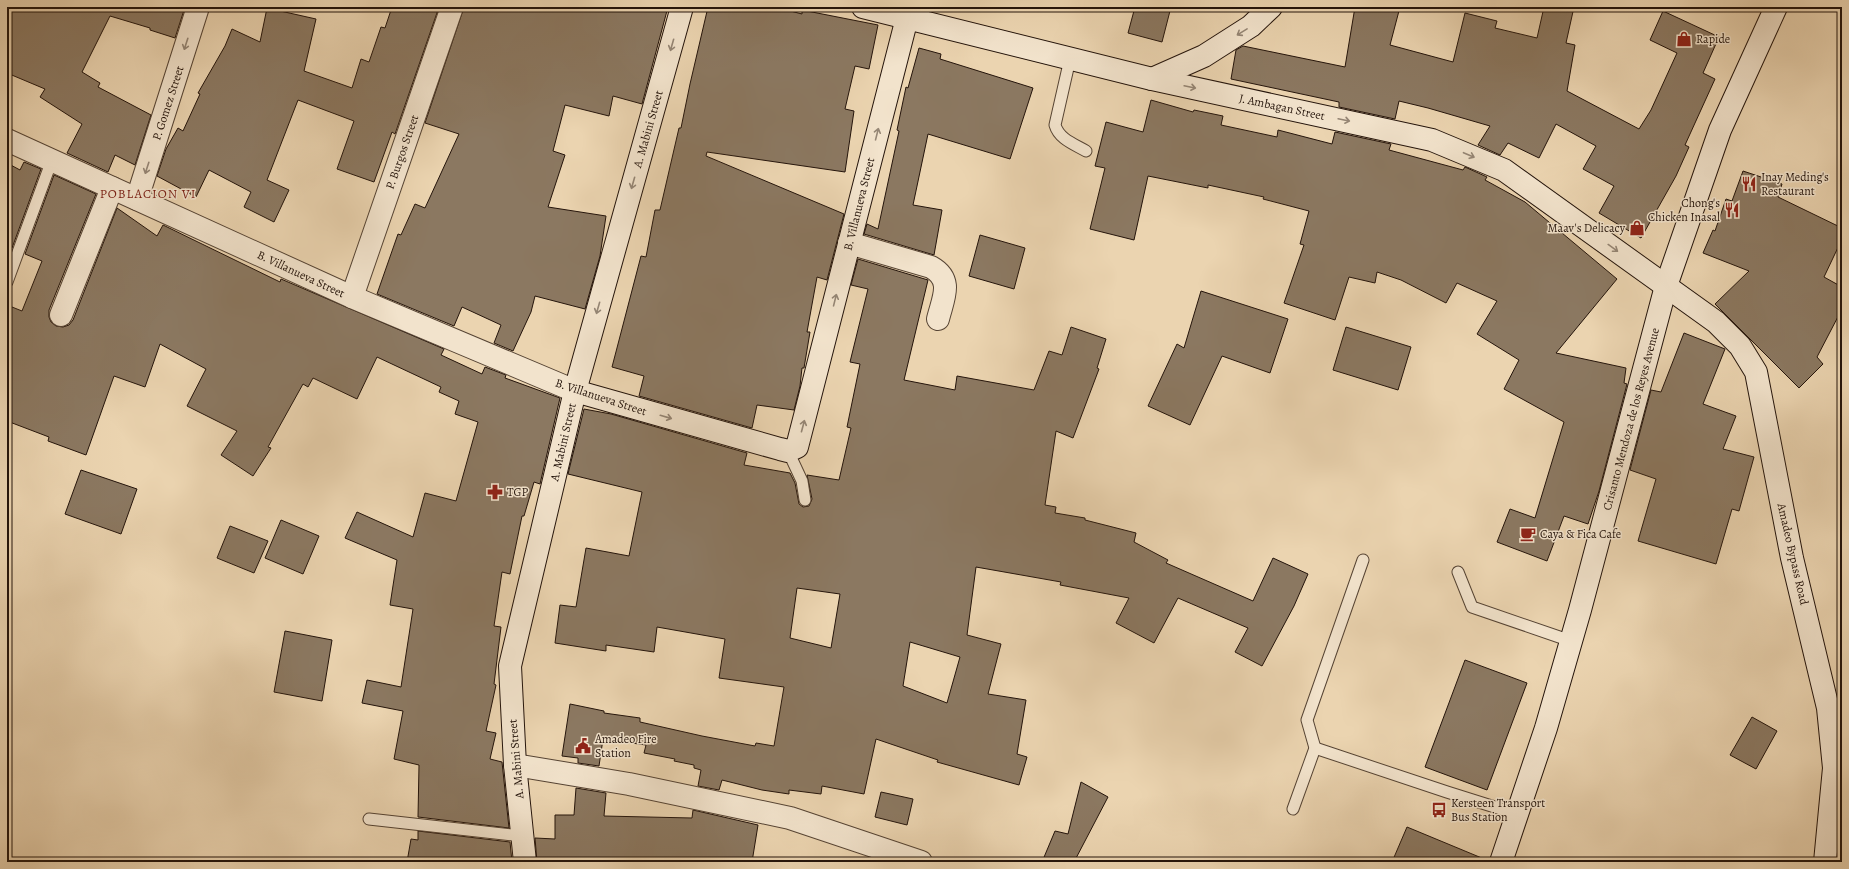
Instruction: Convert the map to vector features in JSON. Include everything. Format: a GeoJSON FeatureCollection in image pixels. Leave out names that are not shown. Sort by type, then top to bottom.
{"type":"FeatureCollection","features":[{"type":"Feature","properties":{"kind":"street","name":"P. Gomez Street"},"geometry":{"type":"LineString","coordinates":[[137,199],[198,7]]}},
{"type":"Feature","properties":{"kind":"street","name":"P. Burgos Street"},"geometry":{"type":"LineString","coordinates":[[352,297],[452,7]]}},
{"type":"Feature","properties":{"kind":"street","name":"A. Mabini Street"},"geometry":{"type":"LineString","coordinates":[[525,862],[515,765],[510,666],[575,391],[682,7]]}},
{"type":"Feature","properties":{"kind":"street","name":"J. Ambagan Street"},"geometry":{"type":"LineString","coordinates":[[863,7],[908,12],[1070,59],[1152,79],[1432,140],[1504,170],[1666,286]]}},
{"type":"Feature","properties":{"kind":"street"},"geometry":{"type":"LineString","coordinates":[[1152,79],[1204,56],[1251,26],[1271,7]]}},
{"type":"Feature","properties":{"kind":"street","name":"Crisanto Mendoza de los Reyes Avenue"},"geometry":{"type":"LineString","coordinates":[[1501,862],[1546,728],[1571,641],[1666,286],[1720,130],[1776,7]]}},
{"type":"Feature","properties":{"kind":"street","name":"B. Villanueva Street"},"geometry":{"type":"LineString","coordinates":[[7,140],[352,297],[575,391],[788,451],[797,447],[908,12]]}},
{"type":"Feature","properties":{"kind":"street"},"geometry":{"type":"LineString","coordinates":[[61,315],[112,188]]}},
{"type":"Feature","properties":{"kind":"street"},"geometry":{"type":"LineString","coordinates":[[849,243],[931,267],[940,272],[946,287],[938,319]]}},
{"type":"Feature","properties":{"kind":"street","name":"Amadeo Bypass Road"},"geometry":{"type":"LineString","coordinates":[[1666,286],[1716,322],[1740,346],[1756,372],[1792,558],[1828,708],[1834,768],[1825,862]]}},
{"type":"Feature","properties":{"kind":"street"},"geometry":{"type":"LineString","coordinates":[[515,765],[636,785],[790,818],[921,862]]}},
{"type":"Feature","properties":{"kind":"lane"},"geometry":{"type":"LineString","coordinates":[[1070,59],[1055,125],[1057,130],[1064,138],[1086,151]]}},
{"type":"Feature","properties":{"kind":"lane"},"geometry":{"type":"LineString","coordinates":[[7,282],[52,160]]}},
{"type":"Feature","properties":{"kind":"lane"},"geometry":{"type":"LineString","coordinates":[[788,451],[802,481],[805,500]]}},
{"type":"Feature","properties":{"kind":"lane"},"geometry":{"type":"LineString","coordinates":[[1293,809],[1315,748],[1307,720],[1363,560]]}},
{"type":"Feature","properties":{"kind":"lane"},"geometry":{"type":"LineString","coordinates":[[1458,572],[1472,607],[1571,641]]}},
{"type":"Feature","properties":{"kind":"lane"},"geometry":{"type":"LineString","coordinates":[[1315,748],[1517,814]]}},
{"type":"Feature","properties":{"kind":"lane"},"geometry":{"type":"LineString","coordinates":[[369,819],[522,836]]}},
{"type":"Feature","properties":{"kind":"building"},"geometry":{"type":"Polygon","coordinates":[[[7,7],[185,7],[175,38],[150,30],[150,28],[110,16],[82,72],[100,83],[98,87],[151,115],[135,165],[115,155],[108,172],[67,153],[82,124],[40,97],[45,89],[7,73],[7,7]]]}},
{"type":"Feature","properties":{"kind":"building"},"geometry":{"type":"Polygon","coordinates":[[[392,7],[439,7],[395,134],[392,132],[374,182],[337,169],[354,121],[298,100],[267,180],[289,190],[274,222],[244,207],[251,192],[209,170],[196,197],[157,176],[166,149],[178,128],[183,131],[200,94],[198,93],[225,46],[232,29],[260,42],[267,8],[316,19],[304,71],[352,88],[361,59],[369,62],[381,27],[385,28],[392,7]]]}},
{"type":"Feature","properties":{"kind":"building"},"geometry":{"type":"Polygon","coordinates":[[[464,7],[668,7],[642,104],[613,96],[609,116],[565,105],[553,151],[565,155],[548,207],[606,216],[600,256],[585,309],[535,296],[531,312],[513,351],[494,343],[501,325],[462,307],[454,326],[377,294],[398,234],[401,235],[415,204],[425,208],[459,134],[425,123],[464,7]]]}},
{"type":"Feature","properties":{"kind":"building"},"geometry":{"type":"Polygon","coordinates":[[[708,7],[775,7],[802,14],[802,10],[878,25],[869,69],[855,66],[845,109],[854,111],[845,172],[707,152],[706,156],[844,214],[827,280],[817,277],[807,332],[810,332],[804,368],[802,368],[800,386],[794,410],[757,405],[752,428],[639,396],[644,376],[612,367],[641,256],[646,257],[655,210],[660,210],[679,128],[681,128],[708,7]]]}},
{"type":"Feature","properties":{"kind":"building"},"geometry":{"type":"Polygon","coordinates":[[[1135,7],[1171,7],[1162,42],[1128,33],[1135,7]]]}},
{"type":"Feature","properties":{"kind":"building"},"geometry":{"type":"Polygon","coordinates":[[[1355,7],[1400,7],[1390,45],[1453,62],[1465,13],[1497,21],[1495,28],[1537,38],[1544,7],[1574,7],[1566,43],[1575,45],[1567,91],[1639,129],[1651,110],[1677,53],[1650,40],[1663,11],[1719,37],[1703,73],[1715,79],[1685,145],[1689,147],[1676,176],[1641,238],[1599,213],[1614,186],[1583,169],[1596,146],[1556,124],[1539,158],[1508,143],[1500,155],[1478,145],[1490,126],[1428,108],[1399,101],[1395,119],[1339,107],[1339,102],[1231,79],[1236,50],[1243,46],[1345,67],[1355,7]]]}},
{"type":"Feature","properties":{"kind":"building"},"geometry":{"type":"Polygon","coordinates":[[[919,48],[941,54],[940,59],[1033,88],[1010,159],[928,134],[913,205],[942,210],[934,255],[864,234],[867,224],[878,229],[899,131],[897,130],[906,87],[908,88],[919,48]]]}},
{"type":"Feature","properties":{"kind":"building"},"geometry":{"type":"Polygon","coordinates":[[[1151,100],[1193,112],[1194,110],[1223,116],[1221,125],[1277,137],[1278,130],[1332,144],[1335,132],[1391,144],[1389,150],[1463,170],[1465,167],[1487,177],[1485,180],[1525,202],[1617,279],[1556,353],[1626,368],[1624,383],[1627,384],[1599,491],[1588,524],[1564,516],[1547,561],[1497,542],[1510,509],[1535,518],[1564,422],[1504,389],[1519,360],[1477,334],[1497,301],[1457,283],[1446,303],[1401,280],[1377,272],[1375,283],[1349,277],[1335,320],[1284,303],[1304,245],[1300,244],[1309,211],[1263,199],[1264,197],[1208,185],[1208,188],[1148,176],[1134,240],[1090,229],[1105,168],[1095,166],[1106,122],[1143,132],[1151,100]]]}},
{"type":"Feature","properties":{"kind":"building"},"geometry":{"type":"Polygon","coordinates":[[[24,162],[41,169],[12,248],[7,245],[7,163],[20,170],[24,162]]]}},
{"type":"Feature","properties":{"kind":"building"},"geometry":{"type":"Polygon","coordinates":[[[1743,171],[1782,184],[1778,197],[1842,228],[1842,239],[1824,277],[1842,287],[1842,309],[1817,357],[1823,364],[1799,388],[1715,304],[1749,271],[1703,253],[1713,230],[1715,231],[1726,199],[1732,201],[1743,171]]]}},
{"type":"Feature","properties":{"kind":"building"},"geometry":{"type":"Polygon","coordinates":[[[54,175],[96,194],[49,310],[51,322],[56,326],[63,327],[69,325],[73,320],[117,208],[157,236],[163,225],[280,282],[281,279],[444,349],[441,355],[482,374],[485,367],[506,375],[505,378],[560,398],[540,484],[534,482],[524,516],[522,516],[510,574],[502,572],[494,626],[501,627],[494,684],[496,685],[486,731],[496,733],[490,759],[502,762],[509,828],[418,817],[419,765],[394,759],[403,711],[362,703],[367,680],[401,687],[413,609],[390,605],[397,560],[345,538],[357,512],[413,537],[425,493],[456,501],[478,422],[455,414],[459,401],[439,392],[441,387],[377,357],[357,399],[313,378],[308,387],[303,384],[268,447],[271,448],[253,476],[221,455],[237,431],[187,406],[206,369],[160,344],[145,387],[114,376],[86,455],[48,441],[49,437],[7,421],[7,305],[22,311],[42,261],[25,254],[54,175]]]}},
{"type":"Feature","properties":{"kind":"building"},"geometry":{"type":"Polygon","coordinates":[[[980,235],[1025,248],[1014,289],[969,276],[980,235]]]}},
{"type":"Feature","properties":{"kind":"building"},"geometry":{"type":"Polygon","coordinates":[[[858,259],[928,280],[904,380],[955,390],[957,376],[1034,390],[1049,351],[1062,355],[1071,327],[1106,339],[1097,368],[1099,369],[1073,438],[1056,431],[1045,505],[1056,507],[1055,513],[1085,518],[1085,520],[1136,533],[1134,542],[1168,560],[1166,563],[1253,601],[1273,558],[1308,574],[1294,606],[1262,666],[1235,652],[1248,628],[1178,598],[1154,643],[1116,623],[1129,598],[1060,585],[1061,582],[976,567],[967,635],[1001,644],[988,694],[1026,700],[1017,754],[1027,757],[1019,785],[937,762],[938,760],[876,739],[864,794],[822,786],[821,794],[789,790],[789,794],[762,790],[722,780],[719,790],[698,786],[701,770],[694,768],[694,765],[674,761],[675,759],[644,753],[646,745],[603,739],[599,766],[578,763],[578,758],[562,756],[570,704],[604,711],[604,713],[640,718],[640,722],[702,736],[755,746],[756,743],[774,746],[784,687],[719,678],[725,639],[657,627],[654,652],[606,645],[606,651],[555,643],[560,605],[576,607],[586,548],[629,556],[642,492],[568,474],[584,409],[611,414],[747,453],[744,465],[790,473],[795,483],[799,504],[803,507],[809,506],[812,499],[807,475],[839,480],[851,428],[847,427],[860,364],[850,362],[868,289],[851,285],[858,259]],[[797,588],[790,638],[831,648],[840,594],[797,588]],[[910,642],[903,686],[947,703],[960,657],[910,642]]]}},
{"type":"Feature","properties":{"kind":"building"},"geometry":{"type":"Polygon","coordinates":[[[1201,291],[1288,319],[1270,373],[1222,356],[1190,425],[1148,406],[1177,344],[1184,348],[1201,291]]]}},
{"type":"Feature","properties":{"kind":"building"},"geometry":{"type":"Polygon","coordinates":[[[1346,327],[1411,347],[1398,390],[1333,370],[1346,327]]]}},
{"type":"Feature","properties":{"kind":"building"},"geometry":{"type":"Polygon","coordinates":[[[1684,333],[1725,349],[1703,404],[1736,416],[1723,449],[1754,457],[1739,511],[1732,509],[1716,564],[1638,541],[1656,479],[1630,470],[1651,390],[1661,392],[1684,333]]]}},
{"type":"Feature","properties":{"kind":"building"},"geometry":{"type":"Polygon","coordinates":[[[81,470],[137,489],[121,534],[65,514],[81,470]]]}},
{"type":"Feature","properties":{"kind":"building"},"geometry":{"type":"Polygon","coordinates":[[[281,520],[319,536],[303,574],[265,558],[281,520]]]}},
{"type":"Feature","properties":{"kind":"building"},"geometry":{"type":"Polygon","coordinates":[[[230,526],[268,541],[254,573],[217,558],[230,526]]]}},
{"type":"Feature","properties":{"kind":"building"},"geometry":{"type":"Polygon","coordinates":[[[285,631],[332,640],[322,701],[274,692],[285,631]]]}},
{"type":"Feature","properties":{"kind":"building"},"geometry":{"type":"Polygon","coordinates":[[[1465,660],[1527,683],[1487,790],[1425,767],[1465,660]]]}},
{"type":"Feature","properties":{"kind":"building"},"geometry":{"type":"Polygon","coordinates":[[[1752,717],[1777,731],[1756,769],[1730,755],[1752,717]]]}},
{"type":"Feature","properties":{"kind":"building"},"geometry":{"type":"Polygon","coordinates":[[[1081,782],[1108,797],[1074,862],[1042,862],[1055,831],[1068,834],[1081,782]]]}},
{"type":"Feature","properties":{"kind":"building"},"geometry":{"type":"Polygon","coordinates":[[[576,788],[606,793],[604,816],[692,818],[693,810],[758,825],[752,862],[537,862],[535,838],[555,839],[555,815],[574,815],[576,788]]]}},
{"type":"Feature","properties":{"kind":"building"},"geometry":{"type":"Polygon","coordinates":[[[881,792],[913,799],[907,825],[875,817],[881,792]]]}},
{"type":"Feature","properties":{"kind":"building"},"geometry":{"type":"Polygon","coordinates":[[[1407,827],[1489,861],[1489,862],[1392,862],[1407,827]]]}},
{"type":"Feature","properties":{"kind":"building"},"geometry":{"type":"Polygon","coordinates":[[[418,831],[510,842],[512,862],[407,862],[411,839],[418,840],[418,831]]]}},
{"type":"Feature","properties":{"kind":"place","name":"Rapide"},"geometry":{"type":"Point","coordinates":[1684,39]}},
{"type":"Feature","properties":{"kind":"place","name":"Inay Meding's Restaurant"},"geometry":{"type":"Point","coordinates":[1749,184]}},
{"type":"Feature","properties":{"kind":"place","name":"Chong's Chicken Inasal"},"geometry":{"type":"Point","coordinates":[1732,210]}},
{"type":"Feature","properties":{"kind":"place","name":"Maav's Delicacy"},"geometry":{"type":"Point","coordinates":[1637,228]}},
{"type":"Feature","properties":{"kind":"place","name":"TGP"},"geometry":{"type":"Point","coordinates":[495,492]}},
{"type":"Feature","properties":{"kind":"place","name":"Caya & Fica Cafe"},"geometry":{"type":"Point","coordinates":[1528,534]}},
{"type":"Feature","properties":{"kind":"place","name":"Amadeo Fire Station"},"geometry":{"type":"Point","coordinates":[583,746]}},
{"type":"Feature","properties":{"kind":"place","name":"Kersteen Transport Bus Station"},"geometry":{"type":"Point","coordinates":[1439,810]}},
{"type":"Feature","properties":{"kind":"district","name":"POBLACION VI"},"geometry":{"type":"Point","coordinates":[148,193]}}]}
